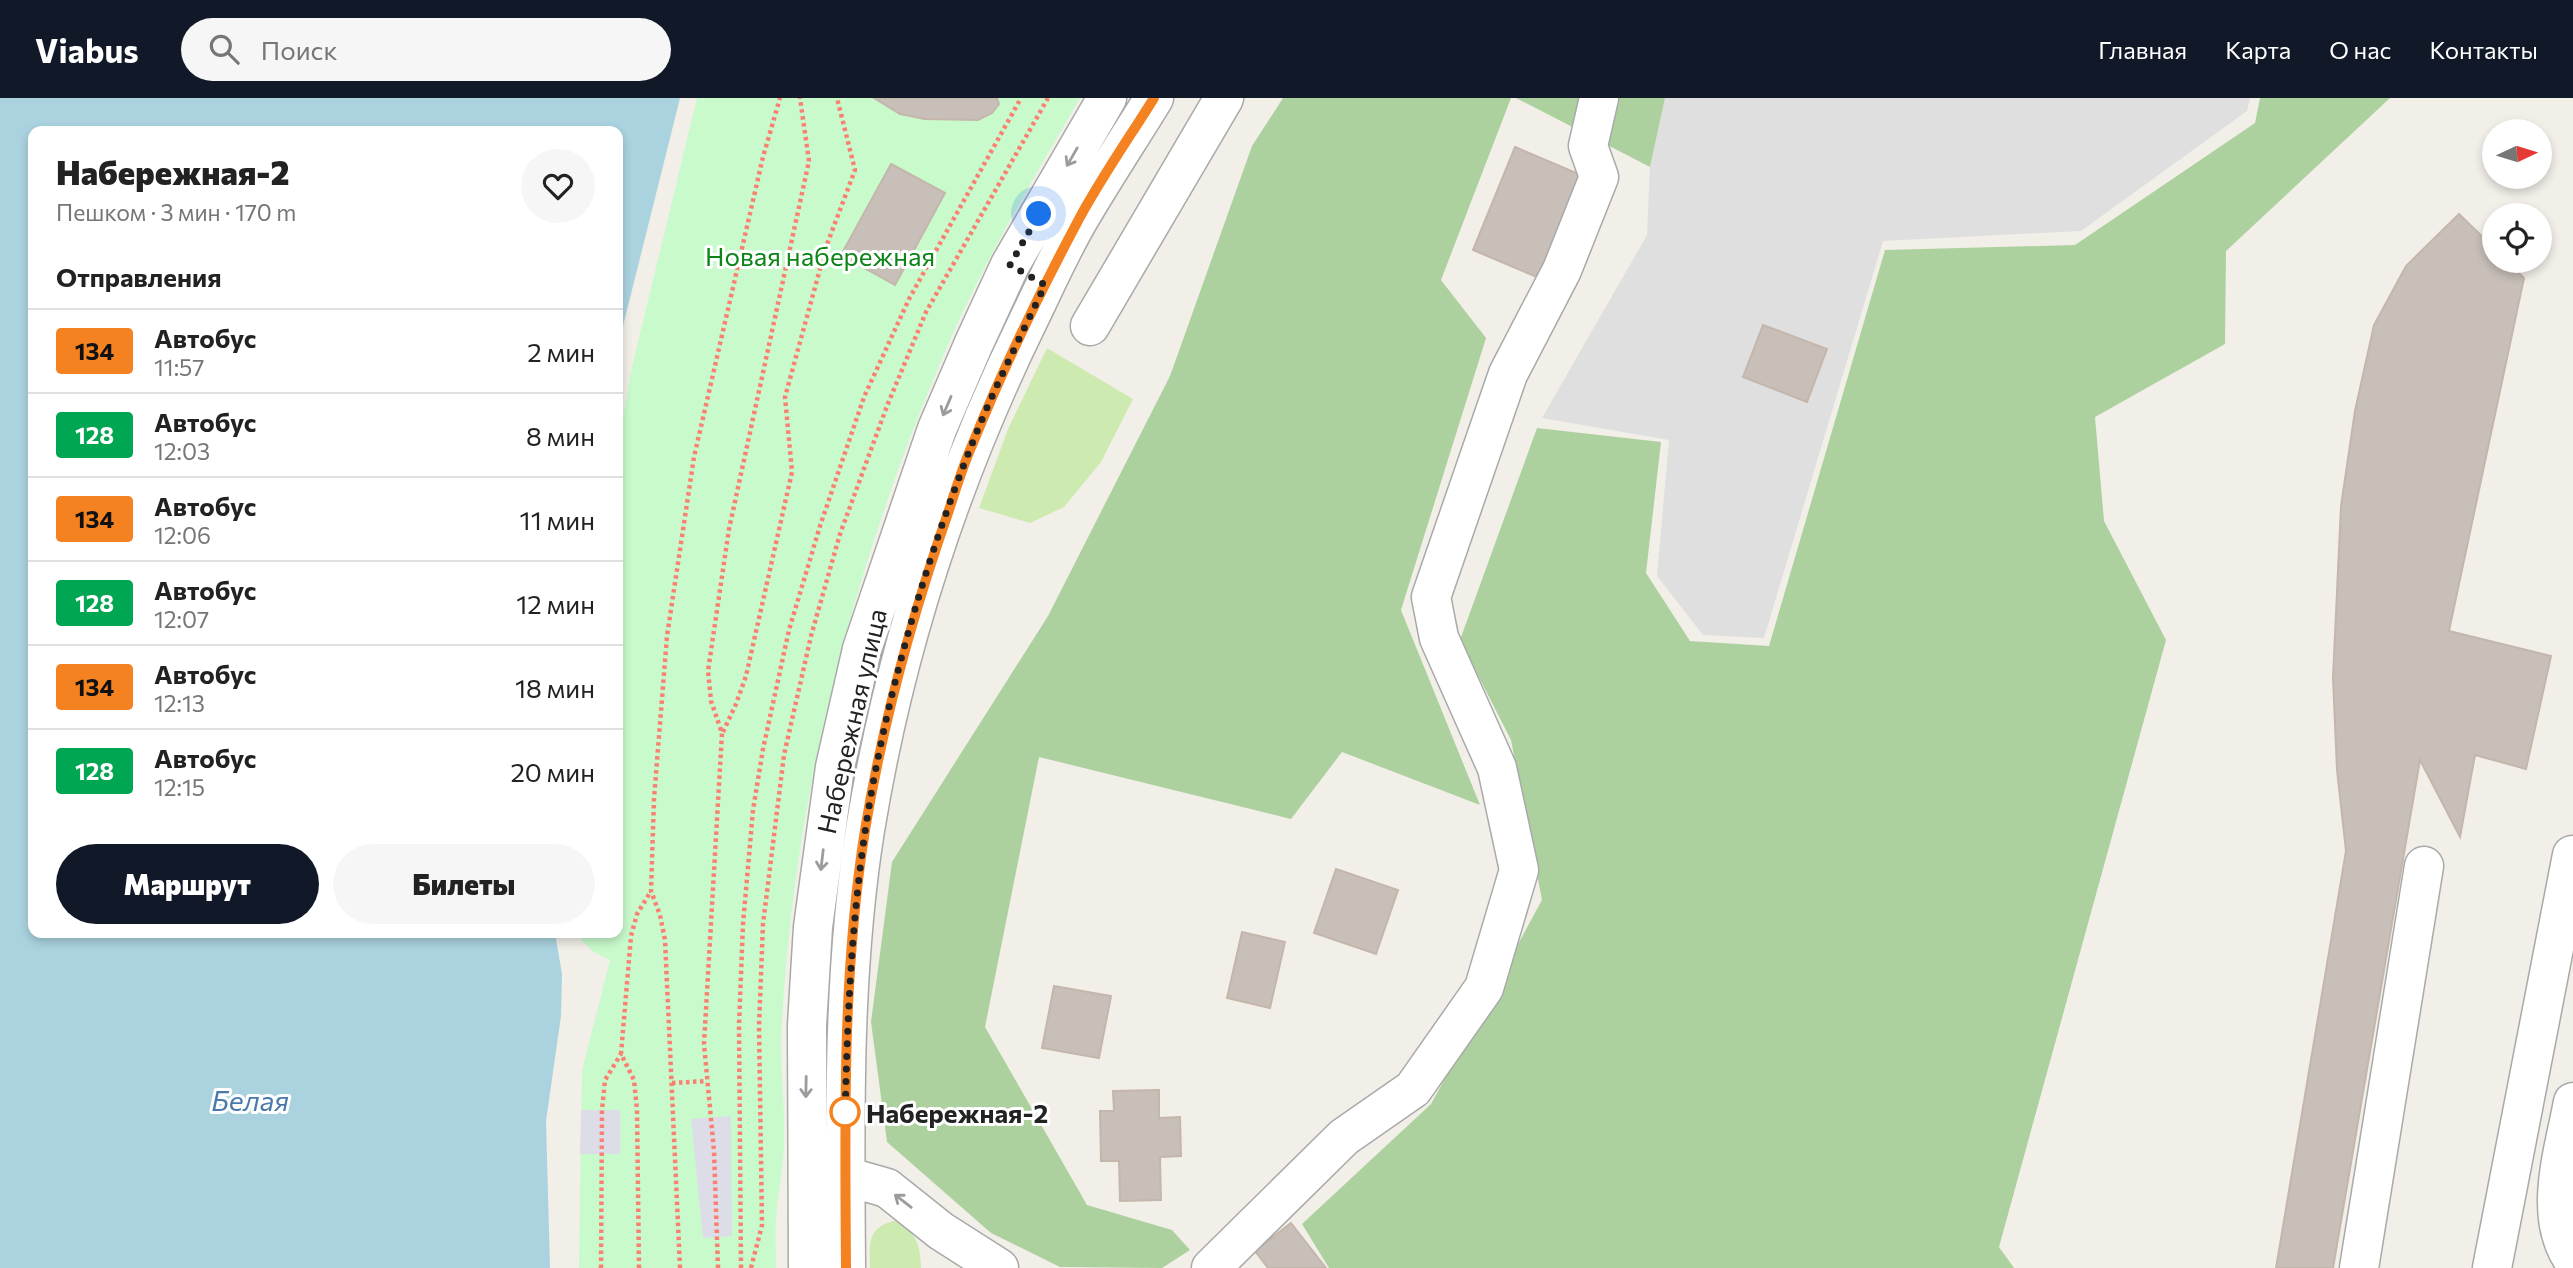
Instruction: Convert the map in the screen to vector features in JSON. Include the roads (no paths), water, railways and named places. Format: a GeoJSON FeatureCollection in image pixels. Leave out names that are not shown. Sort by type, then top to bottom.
{"type":"FeatureCollection","features":[{"type":"Feature","properties":{"kind":"street","name":"Набережная улица"},"geometry":{"type":"LineString","coordinates":[[808,1268],[807,1025],[813,926],[835,767],[862,649],[937,429],[1010,265],[1107,98]]}},
{"type":"Feature","properties":{"kind":"street","name":"Набережная улица"},"geometry":{"type":"LineString","coordinates":[[846,1268],[847,1024],[854,929],[865,832],[901,660],[930,562],[972,444],[1045,285],[1081,216],[1154,98]]}},
{"type":"Feature","properties":{"kind":"street"},"geometry":{"type":"LineString","coordinates":[[1090,326],[1224,98]]}},
{"type":"Feature","properties":{"kind":"street"},"geometry":{"type":"LineString","coordinates":[[1211,1268],[1344,1137],[1413,1089],[1484,988],[1519,870],[1497,768],[1438,638],[1431,597],[1508,374],[1562,270],[1599,177],[1588,146],[1600,98]]}},
{"type":"Feature","properties":{"kind":"street"},"geometry":{"type":"LineString","coordinates":[[1010,265],[1045,285]]}},
{"type":"Feature","properties":{"kind":"street"},"geometry":{"type":"LineString","coordinates":[[2492,1268],[2572,855]]}},
{"type":"Feature","properties":{"kind":"street"},"geometry":{"type":"LineString","coordinates":[[2359,1268],[2424,866]]}},
{"type":"Feature","properties":{"kind":"street"},"geometry":{"type":"LineString","coordinates":[[2573,1102],[2560,1176],[2558,1225],[2573,1260]]}},
{"type":"Feature","properties":{"kind":"street"},"geometry":{"type":"LineString","coordinates":[[845,1176],[887,1188],[942,1250],[999,1268]]}},
{"type":"Feature","properties":{"kind":"water","name":"Белая"},"geometry":{"type":"Polygon","coordinates":[[[0,98],[680,98],[623,326],[623,126],[28,126],[28,938],[556,938],[562,974],[561,1016],[546,1121],[550,1268],[0,1268],[0,98]]]}},
{"type":"Feature","properties":{"kind":"place","name":"Набережная-2"},"geometry":{"type":"Point","coordinates":[845,1112]}},
{"type":"Feature","properties":{"kind":"park label","name":"Новая набережная"},"geometry":{"type":"Point","coordinates":[820,255]}}]}
